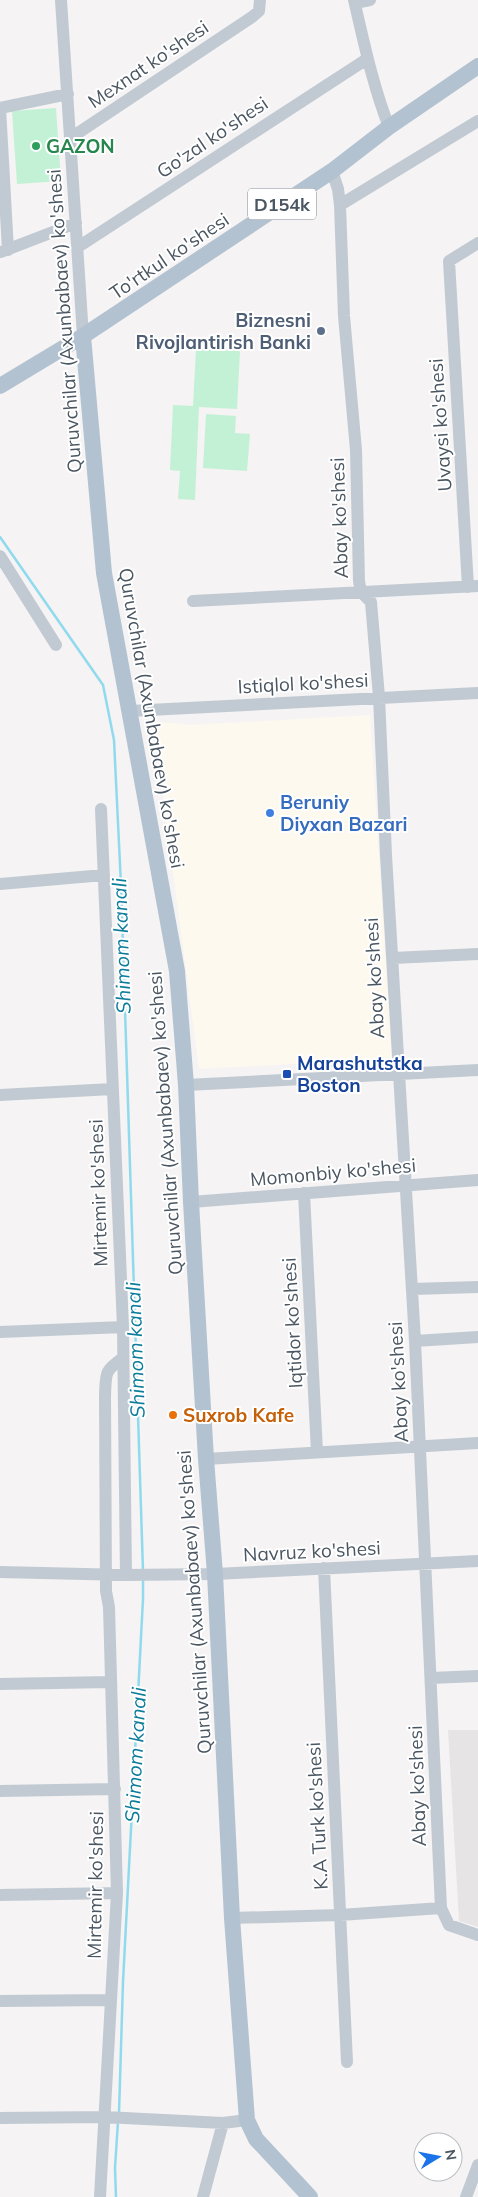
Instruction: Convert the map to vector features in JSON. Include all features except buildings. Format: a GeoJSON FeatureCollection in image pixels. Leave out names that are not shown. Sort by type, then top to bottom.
{"type":"FeatureCollection","features":[{"type":"Feature","properties":{"kind":"main road","name":"To'rtkul ko'shesi"},"geometry":{"type":"LineString","coordinates":[[0,386],[83,336],[332,171],[390,127],[478,66]]}},
{"type":"Feature","properties":{"kind":"main road","name":"Quruvchilar (Axunbabaev) ko'shesi"},"geometry":{"type":"LineString","coordinates":[[83,336],[104,573],[177,971],[186,1085],[190,1202],[215,1574],[232,1918],[247,2120],[256,2138],[310,2197]]}},
{"type":"Feature","properties":{"kind":"street","name":"Quruvchilar (Axunbabaev) ko'shesi"},"geometry":{"type":"LineString","coordinates":[[61,0],[72,137],[83,336]]}},
{"type":"Feature","properties":{"kind":"street","name":"Mexnat ko'shesi"},"geometry":{"type":"LineString","coordinates":[[72,137],[252,18],[259,10],[260,0]]}},
{"type":"Feature","properties":{"kind":"street"},"geometry":{"type":"LineString","coordinates":[[370,0],[354,2],[367,58],[390,127]]}},
{"type":"Feature","properties":{"kind":"street","name":"Go'zal ko'shesi"},"geometry":{"type":"LineString","coordinates":[[78,247],[367,58]]}},
{"type":"Feature","properties":{"kind":"street"},"geometry":{"type":"LineString","coordinates":[[68,94],[0,108],[4,252],[76,223]]}},
{"type":"Feature","properties":{"kind":"street"},"geometry":{"type":"LineString","coordinates":[[340,205],[478,120]]}},
{"type":"Feature","properties":{"kind":"street","name":"Abay ko'shesi"},"geometry":{"type":"LineString","coordinates":[[332,171],[338,188],[340,205],[344,316],[356,450],[361,592],[371,602],[379,697],[398,1073],[415,1341],[441,1908]]}},
{"type":"Feature","properties":{"kind":"street","name":"Uvaysi ko'shesi"},"geometry":{"type":"LineString","coordinates":[[473,587],[449,261],[478,243]]}},
{"type":"Feature","properties":{"kind":"street"},"geometry":{"type":"LineString","coordinates":[[0,556],[56,645]]}},
{"type":"Feature","properties":{"kind":"street"},"geometry":{"type":"LineString","coordinates":[[193,601],[473,587]]}},
{"type":"Feature","properties":{"kind":"street","name":"Istiqlol ko'shesi"},"geometry":{"type":"LineString","coordinates":[[130,711],[478,693]]}},
{"type":"Feature","properties":{"kind":"street","name":"Mirtemir ko'shesi"},"geometry":{"type":"LineString","coordinates":[[102,809],[123,1327],[128,1575]]}},
{"type":"Feature","properties":{"kind":"street"},"geometry":{"type":"LineString","coordinates":[[0,884],[104,875]]}},
{"type":"Feature","properties":{"kind":"street"},"geometry":{"type":"LineString","coordinates":[[393,958],[478,954]]}},
{"type":"Feature","properties":{"kind":"street"},"geometry":{"type":"LineString","coordinates":[[186,1085],[478,1070]]}},
{"type":"Feature","properties":{"kind":"street"},"geometry":{"type":"LineString","coordinates":[[0,1096],[112,1089]]}},
{"type":"Feature","properties":{"kind":"street","name":"Momonbiy ko'shesi"},"geometry":{"type":"LineString","coordinates":[[190,1202],[478,1180]]}},
{"type":"Feature","properties":{"kind":"street","name":"Iqtidor ko'shesi"},"geometry":{"type":"LineString","coordinates":[[304,1193],[317,1452]]}},
{"type":"Feature","properties":{"kind":"street"},"geometry":{"type":"LineString","coordinates":[[412,1289],[478,1287]]}},
{"type":"Feature","properties":{"kind":"street"},"geometry":{"type":"LineString","coordinates":[[0,1332],[123,1327]]}},
{"type":"Feature","properties":{"kind":"street"},"geometry":{"type":"LineString","coordinates":[[415,1341],[478,1337]]}},
{"type":"Feature","properties":{"kind":"street","name":"Mirtemir ko'shesi"},"geometry":{"type":"LineString","coordinates":[[100,2197],[117,1893],[115,1790],[106,1575],[106,1376],[110,1367],[124,1358]]}},
{"type":"Feature","properties":{"kind":"street"},"geometry":{"type":"LineString","coordinates":[[206,1459],[478,1443]]}},
{"type":"Feature","properties":{"kind":"street","name":"Navruz ko'shesi"},"geometry":{"type":"LineString","coordinates":[[128,1575],[215,1574],[478,1561]]}},
{"type":"Feature","properties":{"kind":"street","name":"K.A Turk ko'shesi"},"geometry":{"type":"LineString","coordinates":[[324,1568],[347,2062]]}},
{"type":"Feature","properties":{"kind":"street"},"geometry":{"type":"LineString","coordinates":[[0,1572],[128,1575]]}},
{"type":"Feature","properties":{"kind":"street"},"geometry":{"type":"LineString","coordinates":[[431,1678],[478,1676]]}},
{"type":"Feature","properties":{"kind":"street"},"geometry":{"type":"LineString","coordinates":[[0,1684],[110,1682]]}},
{"type":"Feature","properties":{"kind":"street"},"geometry":{"type":"LineString","coordinates":[[0,1791],[115,1790]]}},
{"type":"Feature","properties":{"kind":"street"},"geometry":{"type":"LineString","coordinates":[[0,1894],[117,1893]]}},
{"type":"Feature","properties":{"kind":"street"},"geometry":{"type":"LineString","coordinates":[[232,1918],[340,1915],[441,1908],[449,1925],[478,1935]]}},
{"type":"Feature","properties":{"kind":"street"},"geometry":{"type":"LineString","coordinates":[[0,2001],[110,2000]]}},
{"type":"Feature","properties":{"kind":"street"},"geometry":{"type":"LineString","coordinates":[[0,2118],[105,2117],[223,2124],[247,2120]]}},
{"type":"Feature","properties":{"kind":"street"},"geometry":{"type":"LineString","coordinates":[[203,2197],[223,2124]]}},
{"type":"Feature","properties":{"kind":"street"},"geometry":{"type":"LineString","coordinates":[[466,2197],[478,2165]]}},
{"type":"Feature","properties":{"kind":"shaded area","name":"Beruniy Diyxan Bazari"},"geometry":{"type":"Polygon","coordinates":[[[370,715],[392,1059],[199,1069],[153,721],[190,725],[370,715]]]}},
{"type":"Feature","properties":{"kind":"shaded area"},"geometry":{"type":"Polygon","coordinates":[[[448,1730],[478,1730],[478,1927],[459,1921],[448,1730]]]}},
{"type":"Feature","properties":{"kind":"green space","name":"GAZON"},"geometry":{"type":"Polygon","coordinates":[[[56,108],[61,181],[17,184],[12,111],[56,108]]]}},
{"type":"Feature","properties":{"kind":"green space"},"geometry":{"type":"Polygon","coordinates":[[[196,349],[240,351],[237,409],[199,407],[195,500],[178,499],[180,471],[170,470],[173,405],[193,406],[196,349]]]}},
{"type":"Feature","properties":{"kind":"green space"},"geometry":{"type":"Polygon","coordinates":[[[206,414],[236,416],[235,433],[250,434],[247,471],[203,468],[206,414]]]}},
{"type":"Feature","properties":{"kind":"waterway","name":"Shimom kanali"},"geometry":{"type":"LineString","coordinates":[[0,537],[103,685],[114,740],[121,885],[143,1571]]}},
{"type":"Feature","properties":{"kind":"waterway","name":"Shimom kanali"},"geometry":{"type":"LineString","coordinates":[[119,2113],[123,1982],[143,1579]]}},
{"type":"Feature","properties":{"kind":"waterway","name":"Shimom kanali"},"geometry":{"type":"LineString","coordinates":[[116,2197],[115,2168],[118,2121]]}},
{"type":"Feature","properties":{"kind":"place","name":"GAZON"},"geometry":{"type":"Point","coordinates":[36,146]}},
{"type":"Feature","properties":{"kind":"place","name":"Biznesni Rivojlantirish Banki"},"geometry":{"type":"Point","coordinates":[321,331]}},
{"type":"Feature","properties":{"kind":"place","name":"Beruniy Diyxan Bazari"},"geometry":{"type":"Point","coordinates":[270,813]}},
{"type":"Feature","properties":{"kind":"place","name":"Marashutstka Boston"},"geometry":{"type":"Point","coordinates":[287,1074]}},
{"type":"Feature","properties":{"kind":"place","name":"Suxrob Kafe"},"geometry":{"type":"Point","coordinates":[173,1415]}}]}
